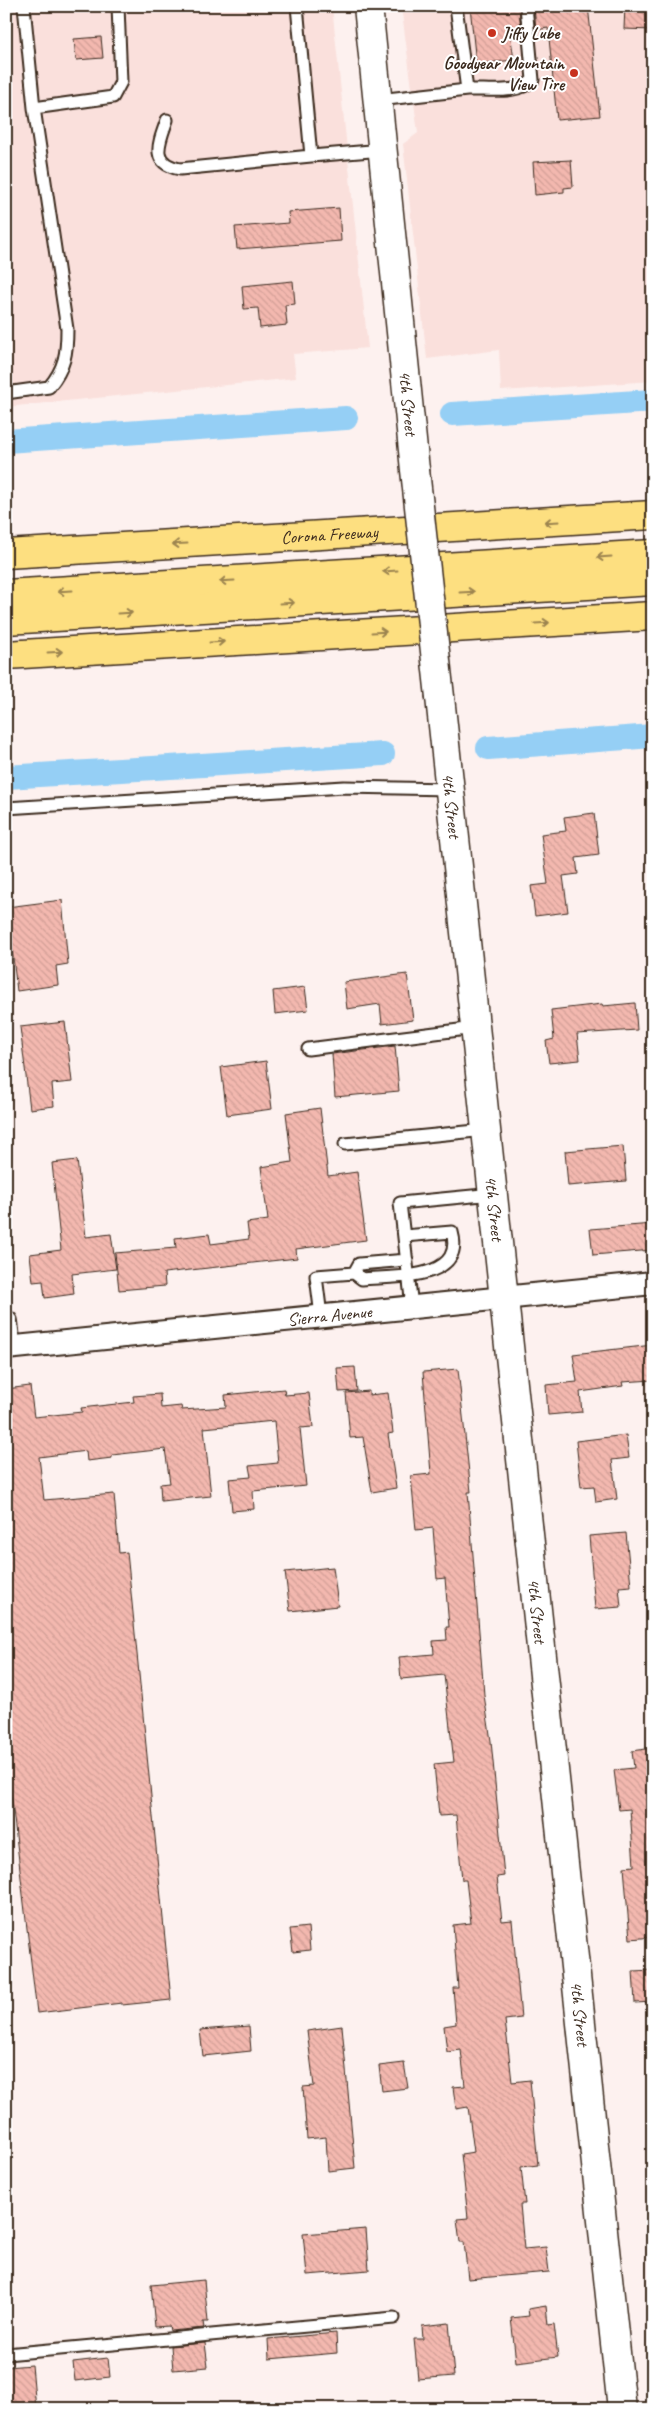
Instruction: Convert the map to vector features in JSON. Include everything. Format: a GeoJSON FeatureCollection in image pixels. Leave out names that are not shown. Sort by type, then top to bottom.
{"type":"FeatureCollection","features":[{"type":"Feature","properties":{"kind":"highway","name":"Corona Freeway"},"geometry":{"type":"LineString","coordinates":[[6,554],[653,515]]}},
{"type":"Feature","properties":{"kind":"highway"},"geometry":{"type":"LineString","coordinates":[[6,594],[653,554]]}},
{"type":"Feature","properties":{"kind":"highway"},"geometry":{"type":"LineString","coordinates":[[6,620],[653,581]]}},
{"type":"Feature","properties":{"kind":"highway"},"geometry":{"type":"LineString","coordinates":[[6,655],[653,616]]}},
{"type":"Feature","properties":{"kind":"street","name":"4th Street"},"geometry":{"type":"LineString","coordinates":[[368,6],[415,470],[622,2409]]}},
{"type":"Feature","properties":{"kind":"street","name":"Sierra Avenue"},"geometry":{"type":"LineString","coordinates":[[8,1348],[653,1282]]}},
{"type":"Feature","properties":{"kind":"street"},"geometry":{"type":"LineString","coordinates":[[6,1322],[8,1348]]}},
{"type":"Feature","properties":{"kind":"lane"},"geometry":{"type":"LineString","coordinates":[[6,394],[49,387],[60,375],[67,356],[67,329],[34,108],[24,6]]}},
{"type":"Feature","properties":{"kind":"lane"},"geometry":{"type":"LineString","coordinates":[[34,108],[113,97],[121,82],[118,6]]}},
{"type":"Feature","properties":{"kind":"lane"},"geometry":{"type":"LineString","coordinates":[[297,6],[311,156]]}},
{"type":"Feature","properties":{"kind":"lane"},"geometry":{"type":"LineString","coordinates":[[456,6],[467,90]]}},
{"type":"Feature","properties":{"kind":"lane"},"geometry":{"type":"LineString","coordinates":[[378,100],[467,90],[526,86],[533,80],[526,6]]}},
{"type":"Feature","properties":{"kind":"lane"},"geometry":{"type":"LineString","coordinates":[[167,120],[158,150],[162,161],[168,167],[180,169],[383,150]]}},
{"type":"Feature","properties":{"kind":"lane"},"geometry":{"type":"LineString","coordinates":[[6,808],[344,787],[449,784]]}},
{"type":"Feature","properties":{"kind":"lane"},"geometry":{"type":"LineString","coordinates":[[308,1049],[475,1028]]}},
{"type":"Feature","properties":{"kind":"lane"},"geometry":{"type":"LineString","coordinates":[[345,1144],[486,1130]]}},
{"type":"Feature","properties":{"kind":"lane"},"geometry":{"type":"LineString","coordinates":[[412,1307],[400,1203],[493,1194]]}},
{"type":"Feature","properties":{"kind":"lane"},"geometry":{"type":"LineString","coordinates":[[321,1316],[316,1276],[354,1273],[362,1279],[435,1271],[450,1260],[456,1245],[452,1232],[404,1236]]}},
{"type":"Feature","properties":{"kind":"lane"},"geometry":{"type":"LineString","coordinates":[[354,1273],[359,1264],[407,1260]]}},
{"type":"Feature","properties":{"kind":"lane"},"geometry":{"type":"LineString","coordinates":[[6,2354],[394,2318]]}},
{"type":"Feature","properties":{"kind":"shaded area"},"geometry":{"type":"Polygon","coordinates":[[[6,6],[332,6],[368,348],[293,354],[296,378],[6,407],[6,6]]]}},
{"type":"Feature","properties":{"kind":"shaded area"},"geometry":{"type":"Polygon","coordinates":[[[401,6],[653,6],[653,381],[501,391],[499,350],[427,359],[403,144],[418,133],[401,6]]]}},
{"type":"Feature","properties":{"kind":"building","name":"Jiffy Lube"},"geometry":{"type":"Polygon","coordinates":[[[470,6],[519,6],[521,31],[510,32],[514,60],[476,64],[470,6]]]}},
{"type":"Feature","properties":{"kind":"building","name":"Goodyear Mountain View Tire"},"geometry":{"type":"Polygon","coordinates":[[[534,6],[588,6],[600,116],[557,120],[548,28],[536,30],[534,6]]]}},
{"type":"Feature","properties":{"kind":"building"},"geometry":{"type":"Polygon","coordinates":[[[625,6],[653,6],[653,30],[624,29],[625,6]]]}},
{"type":"Feature","properties":{"kind":"building"},"geometry":{"type":"Polygon","coordinates":[[[101,37],[103,58],[76,60],[74,39],[101,37]]]}},
{"type":"Feature","properties":{"kind":"building"},"geometry":{"type":"Polygon","coordinates":[[[571,160],[573,187],[564,188],[564,192],[535,195],[533,162],[571,160]]]}},
{"type":"Feature","properties":{"kind":"building"},"geometry":{"type":"Polygon","coordinates":[[[339,208],[341,241],[237,249],[235,227],[289,223],[288,212],[339,208]]]}},
{"type":"Feature","properties":{"kind":"building"},"geometry":{"type":"Polygon","coordinates":[[[293,281],[295,304],[285,305],[287,325],[260,328],[258,308],[244,309],[242,286],[293,281]]]}},
{"type":"Feature","properties":{"kind":"building"},"geometry":{"type":"Polygon","coordinates":[[[594,813],[599,855],[576,858],[578,874],[563,876],[568,912],[535,916],[531,886],[548,884],[541,834],[566,831],[564,817],[594,813]]]}},
{"type":"Feature","properties":{"kind":"building"},"geometry":{"type":"Polygon","coordinates":[[[62,900],[68,964],[56,966],[58,985],[17,991],[7,907],[62,900]]]}},
{"type":"Feature","properties":{"kind":"building"},"geometry":{"type":"Polygon","coordinates":[[[407,974],[413,1020],[382,1024],[380,1004],[347,1009],[344,982],[407,974]]]}},
{"type":"Feature","properties":{"kind":"building"},"geometry":{"type":"Polygon","coordinates":[[[305,987],[308,1010],[275,1014],[273,991],[305,987]]]}},
{"type":"Feature","properties":{"kind":"building"},"geometry":{"type":"Polygon","coordinates":[[[635,1003],[637,1030],[577,1034],[580,1060],[549,1063],[546,1041],[554,1039],[551,1010],[602,1004],[603,1006],[635,1003]]]}},
{"type":"Feature","properties":{"kind":"building"},"geometry":{"type":"Polygon","coordinates":[[[65,1022],[72,1082],[52,1084],[54,1106],[30,1109],[20,1027],[65,1022]]]}},
{"type":"Feature","properties":{"kind":"building"},"geometry":{"type":"Polygon","coordinates":[[[395,1046],[399,1091],[335,1097],[332,1054],[395,1046]]]}},
{"type":"Feature","properties":{"kind":"building"},"geometry":{"type":"Polygon","coordinates":[[[266,1061],[272,1109],[227,1115],[221,1067],[266,1061]]]}},
{"type":"Feature","properties":{"kind":"building"},"geometry":{"type":"Polygon","coordinates":[[[320,1108],[328,1176],[357,1172],[366,1240],[296,1249],[297,1258],[164,1273],[165,1286],[119,1290],[115,1253],[176,1248],[175,1238],[209,1234],[211,1244],[249,1239],[247,1223],[268,1220],[261,1167],[292,1162],[286,1113],[320,1108]]]}},
{"type":"Feature","properties":{"kind":"building"},"geometry":{"type":"Polygon","coordinates":[[[623,1146],[626,1181],[568,1186],[565,1151],[623,1146]]]}},
{"type":"Feature","properties":{"kind":"building"},"geometry":{"type":"Polygon","coordinates":[[[77,1160],[86,1237],[111,1234],[116,1269],[72,1274],[74,1294],[45,1298],[43,1281],[33,1282],[30,1254],[61,1250],[52,1163],[77,1160]]]}},
{"type":"Feature","properties":{"kind":"building"},"geometry":{"type":"Polygon","coordinates":[[[653,1224],[653,1250],[593,1255],[590,1229],[653,1224]]]}},
{"type":"Feature","properties":{"kind":"building"},"geometry":{"type":"Polygon","coordinates":[[[653,1345],[653,1380],[622,1382],[623,1386],[580,1392],[582,1412],[548,1415],[546,1385],[577,1382],[573,1354],[653,1345]]]}},
{"type":"Feature","properties":{"kind":"building"},"geometry":{"type":"Polygon","coordinates":[[[355,1367],[357,1391],[339,1392],[337,1368],[355,1367]]]}},
{"type":"Feature","properties":{"kind":"building"},"geometry":{"type":"Polygon","coordinates":[[[458,1369],[471,1492],[468,1492],[484,1695],[491,1741],[504,1876],[497,1877],[502,1921],[512,1920],[521,2018],[505,2020],[512,2082],[530,2080],[538,2165],[521,2167],[525,2204],[520,2204],[524,2249],[546,2247],[549,2272],[468,2279],[464,2242],[460,2242],[457,2219],[468,2218],[461,2154],[474,2152],[468,2107],[456,2109],[453,2087],[465,2086],[461,2050],[447,2052],[444,2026],[456,2024],[453,1988],[458,1988],[453,1925],[471,1923],[466,1880],[462,1880],[456,1815],[439,1816],[434,1764],[454,1762],[444,1675],[401,1679],[399,1657],[434,1654],[433,1641],[447,1640],[446,1627],[449,1627],[445,1578],[437,1579],[433,1528],[416,1530],[411,1476],[431,1474],[423,1372],[458,1369]]]}},
{"type":"Feature","properties":{"kind":"building"},"geometry":{"type":"Polygon","coordinates":[[[30,1386],[34,1417],[82,1412],[81,1408],[134,1402],[133,1396],[160,1394],[161,1408],[181,1406],[182,1410],[226,1407],[225,1395],[284,1389],[285,1395],[309,1393],[313,1427],[300,1428],[306,1486],[253,1491],[254,1509],[232,1511],[229,1479],[251,1477],[249,1466],[278,1463],[274,1421],[204,1428],[211,1496],[161,1501],[160,1484],[170,1483],[165,1449],[112,1455],[112,1458],[87,1461],[86,1451],[39,1457],[44,1500],[114,1494],[119,1553],[127,1552],[171,2000],[122,2005],[122,2003],[37,2013],[6,1751],[6,1389],[30,1386]]]}},
{"type":"Feature","properties":{"kind":"building"},"geometry":{"type":"Polygon","coordinates":[[[369,1391],[369,1395],[388,1393],[393,1433],[388,1434],[396,1488],[372,1492],[363,1437],[350,1438],[346,1393],[369,1391]]]}},
{"type":"Feature","properties":{"kind":"building"},"geometry":{"type":"Polygon","coordinates":[[[626,1435],[629,1458],[612,1460],[617,1499],[596,1502],[594,1486],[581,1487],[576,1441],[626,1435]]]}},
{"type":"Feature","properties":{"kind":"building"},"geometry":{"type":"Polygon","coordinates":[[[626,1533],[631,1586],[619,1587],[621,1607],[595,1609],[589,1536],[626,1533]]]}},
{"type":"Feature","properties":{"kind":"building"},"geometry":{"type":"Polygon","coordinates":[[[333,1567],[338,1606],[290,1611],[285,1572],[333,1567]]]}},
{"type":"Feature","properties":{"kind":"building"},"geometry":{"type":"Polygon","coordinates":[[[653,1748],[653,1937],[630,1939],[624,1867],[634,1866],[630,1809],[619,1810],[614,1770],[634,1768],[632,1751],[653,1748]]]}},
{"type":"Feature","properties":{"kind":"building"},"geometry":{"type":"Polygon","coordinates":[[[308,1927],[310,1950],[293,1952],[290,1929],[308,1927]]]}},
{"type":"Feature","properties":{"kind":"building"},"geometry":{"type":"Polygon","coordinates":[[[653,1970],[653,2002],[635,2003],[633,1971],[653,1970]]]}},
{"type":"Feature","properties":{"kind":"building"},"geometry":{"type":"Polygon","coordinates":[[[249,2026],[251,2051],[203,2056],[200,2030],[249,2026]]]}},
{"type":"Feature","properties":{"kind":"building"},"geometry":{"type":"Polygon","coordinates":[[[342,2026],[355,2168],[328,2171],[326,2137],[307,2139],[303,2087],[314,2086],[307,2031],[342,2026]]]}},
{"type":"Feature","properties":{"kind":"building"},"geometry":{"type":"Polygon","coordinates":[[[404,2063],[408,2088],[382,2091],[379,2066],[404,2063]]]}},
{"type":"Feature","properties":{"kind":"building"},"geometry":{"type":"Polygon","coordinates":[[[366,2229],[369,2270],[307,2275],[303,2234],[366,2229]]]}},
{"type":"Feature","properties":{"kind":"building"},"geometry":{"type":"Polygon","coordinates":[[[204,2280],[208,2322],[203,2322],[204,2328],[170,2331],[169,2326],[155,2327],[151,2285],[204,2280]]]}},
{"type":"Feature","properties":{"kind":"building"},"geometry":{"type":"Polygon","coordinates":[[[546,2306],[548,2325],[554,2324],[558,2357],[516,2362],[511,2318],[529,2316],[528,2309],[546,2306]]]}},
{"type":"Feature","properties":{"kind":"building"},"geometry":{"type":"Polygon","coordinates":[[[449,2323],[454,2376],[418,2379],[414,2339],[423,2339],[422,2326],[449,2323]]]}},
{"type":"Feature","properties":{"kind":"building"},"geometry":{"type":"Polygon","coordinates":[[[336,2333],[337,2353],[269,2359],[268,2339],[336,2333]]]}},
{"type":"Feature","properties":{"kind":"building"},"geometry":{"type":"Polygon","coordinates":[[[205,2343],[208,2367],[173,2370],[171,2346],[205,2343]]]}},
{"type":"Feature","properties":{"kind":"building"},"geometry":{"type":"Polygon","coordinates":[[[108,2358],[110,2377],[75,2381],[73,2362],[108,2358]]]}},
{"type":"Feature","properties":{"kind":"building"},"geometry":{"type":"Polygon","coordinates":[[[32,2365],[36,2409],[6,2409],[6,2367],[32,2365]]]}},
{"type":"Feature","properties":{"kind":"waterway"},"geometry":{"type":"LineString","coordinates":[[452,414],[653,401]]}},
{"type":"Feature","properties":{"kind":"waterway"},"geometry":{"type":"LineString","coordinates":[[6,441],[346,418]]}},
{"type":"Feature","properties":{"kind":"waterway"},"geometry":{"type":"LineString","coordinates":[[488,748],[653,736]]}},
{"type":"Feature","properties":{"kind":"waterway"},"geometry":{"type":"LineString","coordinates":[[6,777],[383,754]]}},
{"type":"Feature","properties":{"kind":"place","name":"Jiffy Lube"},"geometry":{"type":"Point","coordinates":[492,33]}},
{"type":"Feature","properties":{"kind":"place","name":"Goodyear Mountain View Tire"},"geometry":{"type":"Point","coordinates":[574,73]}}]}
